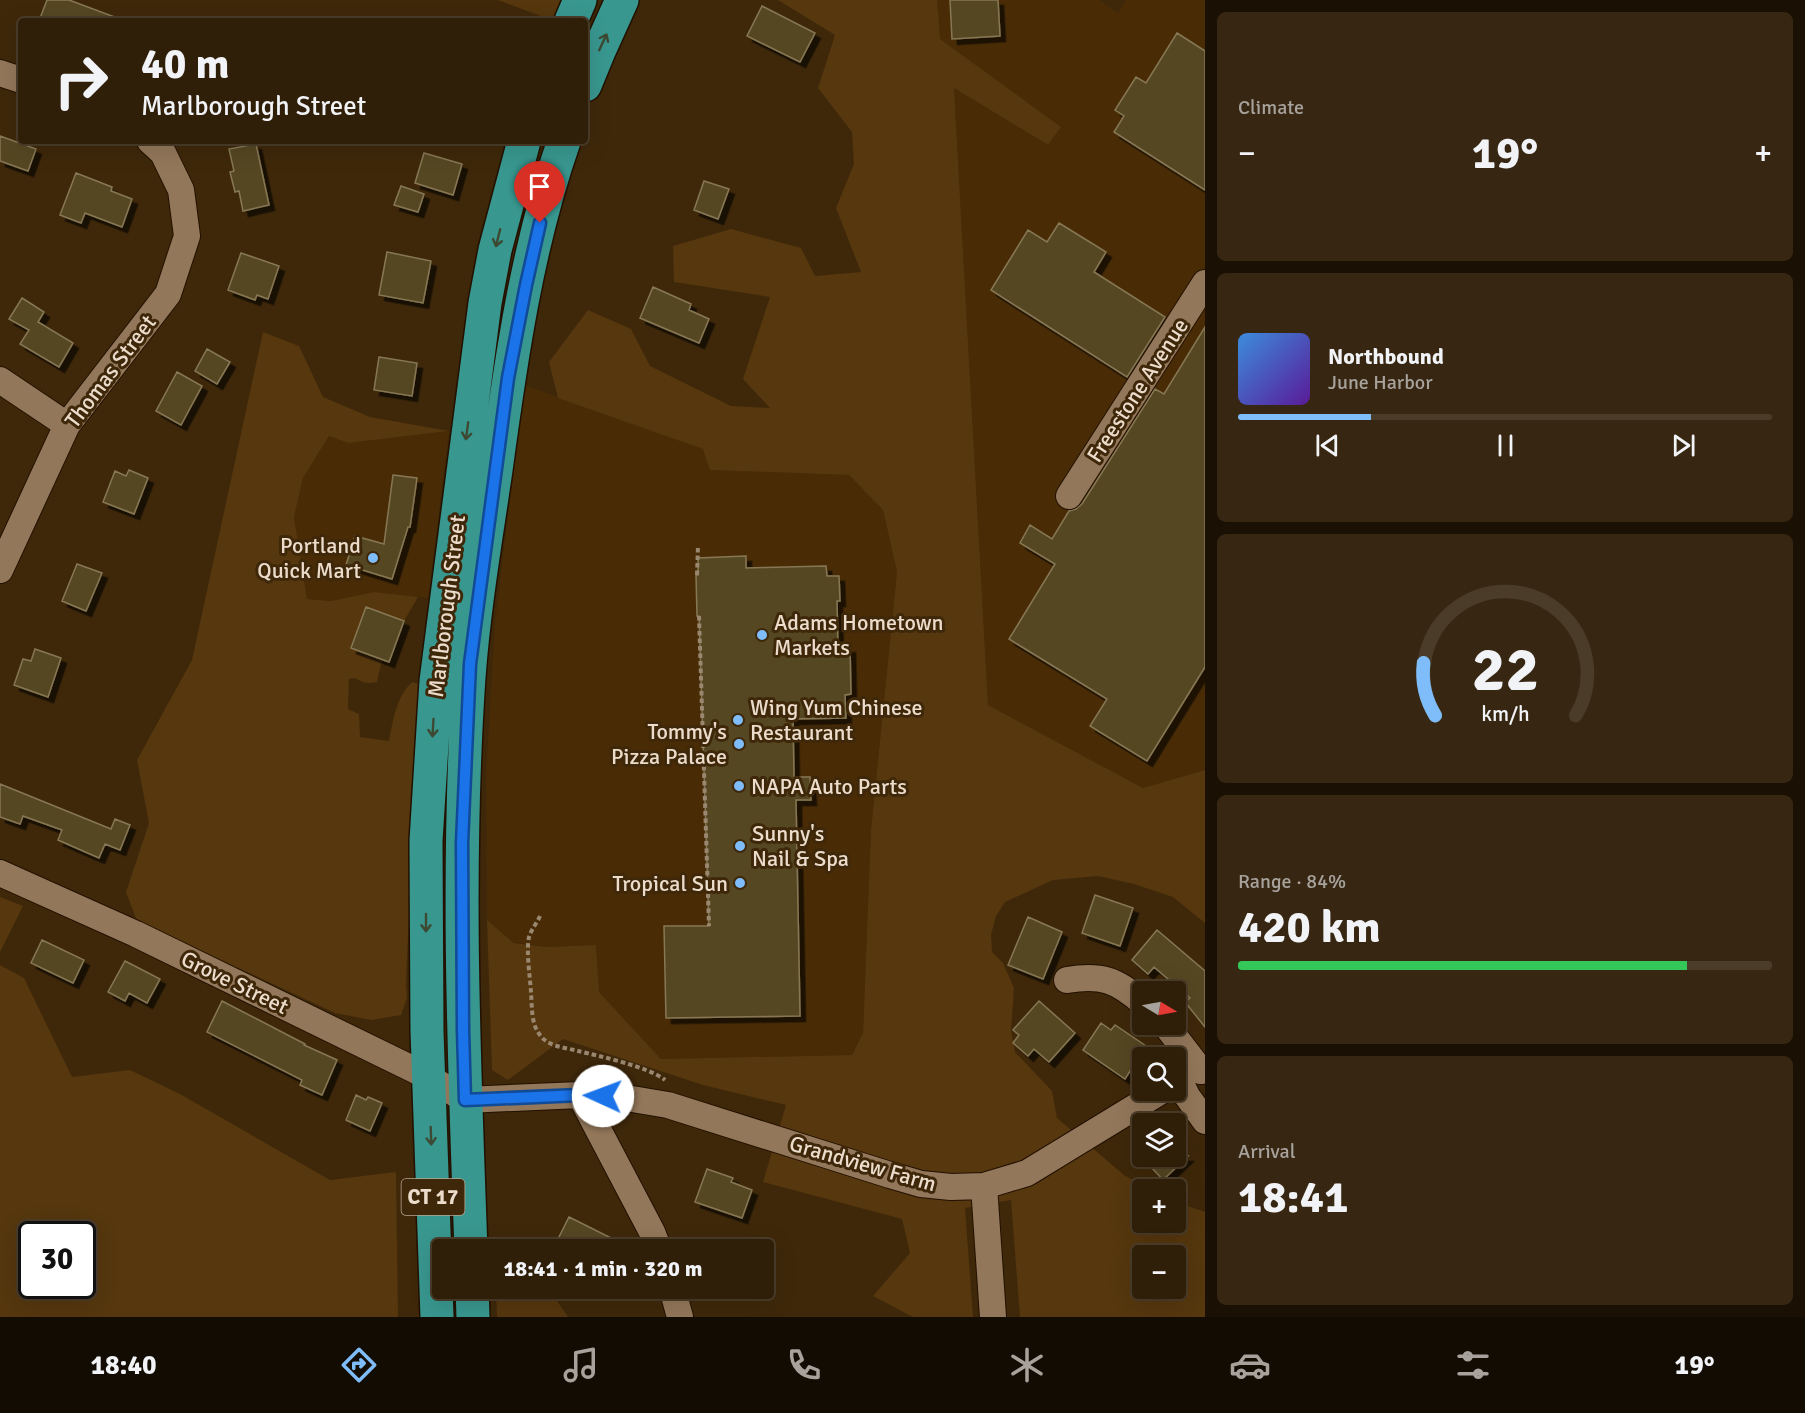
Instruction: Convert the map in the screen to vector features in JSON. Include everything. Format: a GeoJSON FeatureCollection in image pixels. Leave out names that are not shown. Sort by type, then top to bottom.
{"type":"FeatureCollection","features":[{"type":"Feature","properties":{"kind":"highway"},"geometry":{"type":"LineString","coordinates":[[572,18],[580,0]]}},
{"type":"Feature","properties":{"kind":"highway"},"geometry":{"type":"LineString","coordinates":[[588,78],[622,0]]}},
{"type":"Feature","properties":{"kind":"highway","name":"Marlborough Street"},"geometry":{"type":"LineString","coordinates":[[429,1077],[426,840],[436,681],[485,303],[501,227],[523,144]]}},
{"type":"Feature","properties":{"kind":"highway","name":"Marlborough Street"},"geometry":{"type":"LineString","coordinates":[[465,1100],[462,843],[471,650],[511,366],[545,202],[563,144]]}},
{"type":"Feature","properties":{"kind":"highway"},"geometry":{"type":"LineString","coordinates":[[440,643],[471,650]]}},
{"type":"Feature","properties":{"kind":"highway","name":"CT 17"},"geometry":{"type":"LineString","coordinates":[[429,1077],[437,1317]]}},
{"type":"Feature","properties":{"kind":"highway","name":"CT 17"},"geometry":{"type":"LineString","coordinates":[[465,1100],[471,1239]]}},
{"type":"Feature","properties":{"kind":"highway"},"geometry":{"type":"LineString","coordinates":[[472,1299],[473,1317]]}},
{"type":"Feature","properties":{"kind":"street"},"geometry":{"type":"LineString","coordinates":[[0,73],[18,79]]}},
{"type":"Feature","properties":{"kind":"street","name":"Thomas Street"},"geometry":{"type":"LineString","coordinates":[[0,570],[67,426],[168,294],[187,236],[181,190],[163,153],[153,144]]}},
{"type":"Feature","properties":{"kind":"street","name":"Freestone Avenue"},"geometry":{"type":"LineString","coordinates":[[1069,496],[1205,283]]}},
{"type":"Feature","properties":{"kind":"street"},"geometry":{"type":"LineString","coordinates":[[0,381],[67,426]]}},
{"type":"Feature","properties":{"kind":"street","name":"Grove Street"},"geometry":{"type":"LineString","coordinates":[[0,873],[136,934],[429,1077],[465,1100]]}},
{"type":"Feature","properties":{"kind":"street"},"geometry":{"type":"LineString","coordinates":[[1067,980],[1087,976],[1106,979],[1132,994]]}},
{"type":"Feature","properties":{"kind":"street"},"geometry":{"type":"LineString","coordinates":[[1186,1088],[1187,1096],[1205,1121]]}},
{"type":"Feature","properties":{"kind":"street"},"geometry":{"type":"LineString","coordinates":[[580,1095],[655,1239]]}},
{"type":"Feature","properties":{"kind":"street","name":"Grandview Farm"},"geometry":{"type":"LineString","coordinates":[[465,1100],[580,1095],[626,1098],[668,1105],[921,1184],[951,1187],[984,1186],[1027,1173],[1148,1101]]}},
{"type":"Feature","properties":{"kind":"street"},"geometry":{"type":"LineString","coordinates":[[984,1186],[993,1317]]}},
{"type":"Feature","properties":{"kind":"street"},"geometry":{"type":"LineString","coordinates":[[675,1299],[680,1317]]}},
{"type":"Feature","properties":{"kind":"path"},"geometry":{"type":"LineString","coordinates":[[697,575],[698,546]]}},
{"type":"Feature","properties":{"kind":"path"},"geometry":{"type":"LineString","coordinates":[[699,616],[709,926]]}},
{"type":"Feature","properties":{"kind":"path"},"geometry":{"type":"LineString","coordinates":[[540,916],[529,937],[529,969],[537,1032],[556,1046],[644,1070],[667,1082]]}},
{"type":"Feature","properties":{"kind":"shaded area"},"geometry":{"type":"Polygon","coordinates":[[[498,0],[566,0],[556,18],[546,18],[498,0]]]}},
{"type":"Feature","properties":{"kind":"shaded area"},"geometry":{"type":"Polygon","coordinates":[[[778,0],[937,0],[940,39],[1061,127],[1048,145],[954,88],[988,705],[1143,788],[1205,770],[1205,923],[1173,897],[1134,884],[1098,876],[1053,880],[1005,902],[996,916],[991,935],[992,952],[1003,963],[1014,988],[1011,1031],[1015,1052],[1052,1091],[1057,1118],[1132,1179],[1132,1233],[1186,1233],[1186,1205],[1205,1212],[1205,1317],[1020,1317],[1011,1200],[965,1208],[973,1317],[913,1317],[873,1296],[910,1253],[902,1219],[763,1182],[786,1105],[703,1085],[563,1039],[508,1080],[492,1070],[487,920],[514,943],[547,947],[596,945],[599,992],[661,1059],[852,1055],[863,1033],[871,830],[897,572],[883,510],[849,475],[710,470],[703,449],[558,398],[549,362],[588,310],[631,329],[650,366],[731,406],[770,408],[743,379],[770,297],[674,282],[673,246],[731,229],[801,248],[815,276],[861,272],[836,208],[854,164],[852,132],[818,88],[835,35],[778,0]]]}},
{"type":"Feature","properties":{"kind":"shaded area"},"geometry":{"type":"Polygon","coordinates":[[[937,0],[1099,0],[1118,13],[1126,0],[1205,0],[1205,770],[1143,788],[988,705],[954,88],[1048,145],[1061,127],[939,39],[937,0]]]}},
{"type":"Feature","properties":{"kind":"shaded area"},"geometry":{"type":"Polygon","coordinates":[[[263,332],[299,346],[323,397],[370,417],[449,431],[348,443],[329,436],[303,478],[294,517],[307,599],[331,601],[374,592],[418,597],[404,621],[366,607],[352,647],[382,660],[377,682],[368,683],[355,678],[349,679],[348,709],[359,714],[360,737],[389,741],[402,695],[412,682],[419,684],[407,998],[401,1015],[371,1020],[335,1013],[137,921],[126,892],[149,823],[137,760],[192,660],[263,332]]]}},
{"type":"Feature","properties":{"kind":"shaded area"},"geometry":{"type":"Polygon","coordinates":[[[524,385],[704,449],[710,470],[849,475],[883,510],[897,572],[871,830],[863,1033],[852,1055],[661,1059],[599,992],[596,945],[547,947],[514,942],[487,920],[486,777],[495,623],[524,385]]]}},
{"type":"Feature","properties":{"kind":"shaded area"},"geometry":{"type":"Polygon","coordinates":[[[449,431],[428,598],[374,592],[331,601],[307,599],[294,517],[303,478],[329,436],[348,443],[449,431]]]}},
{"type":"Feature","properties":{"kind":"shaded area"},"geometry":{"type":"Polygon","coordinates":[[[0,897],[23,906],[0,952],[0,897]]]}},
{"type":"Feature","properties":{"kind":"shaded area"},"geometry":{"type":"Polygon","coordinates":[[[0,965],[24,978],[72,1077],[130,1070],[180,1094],[330,1180],[396,1172],[398,1317],[0,1317],[0,965]]]}},
{"type":"Feature","properties":{"kind":"shaded area"},"geometry":{"type":"Polygon","coordinates":[[[496,1299],[556,1299],[568,1317],[497,1317],[496,1299]]]}},
{"type":"Feature","properties":{"kind":"building"},"geometry":{"type":"Polygon","coordinates":[[[47,0],[69,0],[117,18],[40,18],[47,0]]]}},
{"type":"Feature","properties":{"kind":"building"},"geometry":{"type":"Polygon","coordinates":[[[950,0],[998,0],[1000,36],[952,39],[950,0]]]}},
{"type":"Feature","properties":{"kind":"building"},"geometry":{"type":"Polygon","coordinates":[[[762,6],[815,33],[800,62],[747,36],[762,6]]]}},
{"type":"Feature","properties":{"kind":"building"},"geometry":{"type":"Polygon","coordinates":[[[1177,33],[1205,51],[1205,190],[1114,132],[1124,116],[1115,110],[1136,77],[1146,83],[1177,33]]]}},
{"type":"Feature","properties":{"kind":"building"},"geometry":{"type":"Polygon","coordinates":[[[0,136],[36,149],[28,171],[0,161],[0,136]]]}},
{"type":"Feature","properties":{"kind":"building"},"geometry":{"type":"Polygon","coordinates":[[[256,144],[269,205],[243,211],[239,191],[235,192],[230,172],[234,171],[229,149],[256,144]]]}},
{"type":"Feature","properties":{"kind":"building"},"geometry":{"type":"Polygon","coordinates":[[[424,153],[462,164],[453,195],[415,183],[424,153]]]}},
{"type":"Feature","properties":{"kind":"building"},"geometry":{"type":"Polygon","coordinates":[[[76,173],[112,187],[111,191],[132,199],[122,227],[85,213],[81,223],[60,215],[76,173]]]}},
{"type":"Feature","properties":{"kind":"building"},"geometry":{"type":"Polygon","coordinates":[[[704,181],[729,189],[718,219],[694,210],[704,181]]]}},
{"type":"Feature","properties":{"kind":"building"},"geometry":{"type":"Polygon","coordinates":[[[401,186],[424,194],[418,212],[394,205],[401,186]]]}},
{"type":"Feature","properties":{"kind":"building"},"geometry":{"type":"Polygon","coordinates":[[[1059,223],[1106,252],[1094,272],[1165,317],[1127,377],[991,290],[1028,230],[1047,242],[1059,223]]]}},
{"type":"Feature","properties":{"kind":"building"},"geometry":{"type":"Polygon","coordinates":[[[387,252],[431,261],[423,303],[379,295],[387,252]]]}},
{"type":"Feature","properties":{"kind":"building"},"geometry":{"type":"Polygon","coordinates":[[[241,253],[279,266],[268,299],[257,295],[255,300],[228,290],[241,253]]]}},
{"type":"Feature","properties":{"kind":"building"},"geometry":{"type":"Polygon","coordinates":[[[653,287],[691,304],[689,310],[709,319],[699,343],[640,318],[653,287]]]}},
{"type":"Feature","properties":{"kind":"building"},"geometry":{"type":"Polygon","coordinates":[[[22,298],[44,312],[38,322],[73,343],[59,367],[20,344],[29,330],[9,319],[22,298]]]}},
{"type":"Feature","properties":{"kind":"building"},"geometry":{"type":"Polygon","coordinates":[[[1205,327],[1205,667],[1147,761],[1090,726],[1107,699],[1009,639],[1055,564],[1020,543],[1030,525],[1052,539],[1069,511],[1082,504],[1155,389],[1164,394],[1205,327]]]}},
{"type":"Feature","properties":{"kind":"building"},"geometry":{"type":"Polygon","coordinates":[[[207,349],[230,362],[217,384],[195,371],[207,349]]]}},
{"type":"Feature","properties":{"kind":"building"},"geometry":{"type":"Polygon","coordinates":[[[379,357],[417,363],[412,396],[374,390],[379,357]]]}},
{"type":"Feature","properties":{"kind":"building"},"geometry":{"type":"Polygon","coordinates":[[[177,372],[202,386],[181,425],[156,411],[177,372]]]}},
{"type":"Feature","properties":{"kind":"building"},"geometry":{"type":"Polygon","coordinates":[[[129,470],[148,478],[134,514],[103,502],[115,471],[126,476],[129,470]]]}},
{"type":"Feature","properties":{"kind":"building"},"geometry":{"type":"Polygon","coordinates":[[[393,475],[417,478],[410,527],[408,527],[392,579],[346,565],[355,536],[384,544],[393,475]]]}},
{"type":"Feature","properties":{"kind":"building"},"geometry":{"type":"Polygon","coordinates":[[[746,556],[746,568],[826,566],[827,576],[839,576],[838,648],[850,647],[851,694],[845,695],[846,718],[793,719],[794,777],[810,777],[811,800],[796,800],[800,1016],[666,1018],[664,926],[709,926],[699,616],[697,616],[698,558],[746,556]]]}},
{"type":"Feature","properties":{"kind":"building"},"geometry":{"type":"Polygon","coordinates":[[[77,564],[102,573],[86,611],[62,601],[77,564]]]}},
{"type":"Feature","properties":{"kind":"building"},"geometry":{"type":"Polygon","coordinates":[[[366,607],[404,621],[389,662],[351,648],[366,607]]]}},
{"type":"Feature","properties":{"kind":"building"},"geometry":{"type":"Polygon","coordinates":[[[35,649],[61,658],[48,697],[14,685],[23,659],[31,661],[35,649]]]}},
{"type":"Feature","properties":{"kind":"building"},"geometry":{"type":"Polygon","coordinates":[[[0,784],[111,829],[115,819],[130,825],[120,850],[105,844],[99,858],[58,840],[62,830],[23,816],[20,824],[0,817],[0,784]]]}},
{"type":"Feature","properties":{"kind":"building"},"geometry":{"type":"Polygon","coordinates":[[[1095,895],[1133,908],[1120,946],[1082,933],[1095,895]]]}},
{"type":"Feature","properties":{"kind":"building"},"geometry":{"type":"Polygon","coordinates":[[[1028,917],[1062,932],[1043,979],[1008,965],[1028,917]]]}},
{"type":"Feature","properties":{"kind":"building"},"geometry":{"type":"Polygon","coordinates":[[[1157,930],[1205,971],[1205,1027],[1186,1003],[1190,998],[1186,995],[1186,981],[1170,981],[1154,967],[1148,974],[1132,960],[1157,930]]]}},
{"type":"Feature","properties":{"kind":"building"},"geometry":{"type":"Polygon","coordinates":[[[42,940],[84,960],[73,983],[31,963],[42,940]]]}},
{"type":"Feature","properties":{"kind":"building"},"geometry":{"type":"Polygon","coordinates":[[[125,961],[160,979],[147,1003],[129,993],[125,1001],[108,992],[125,961]]]}},
{"type":"Feature","properties":{"kind":"building"},"geometry":{"type":"Polygon","coordinates":[[[222,1001],[337,1060],[322,1095],[300,1085],[302,1080],[207,1032],[222,1001]]]}},
{"type":"Feature","properties":{"kind":"building"},"geometry":{"type":"Polygon","coordinates":[[[1039,1001],[1075,1033],[1049,1062],[1034,1049],[1028,1056],[1013,1043],[1019,1035],[1013,1030],[1039,1001]]]}},
{"type":"Feature","properties":{"kind":"building"},"geometry":{"type":"Polygon","coordinates":[[[1101,1023],[1111,1030],[1115,1025],[1146,1046],[1132,1047],[1132,1068],[1125,1079],[1083,1050],[1101,1023]]]}},
{"type":"Feature","properties":{"kind":"building"},"geometry":{"type":"Polygon","coordinates":[[[356,1095],[366,1100],[368,1097],[382,1103],[370,1131],[346,1120],[356,1095]]]}},
{"type":"Feature","properties":{"kind":"building"},"geometry":{"type":"Polygon","coordinates":[[[1151,1167],[1177,1167],[1164,1179],[1151,1167]]]}},
{"type":"Feature","properties":{"kind":"building"},"geometry":{"type":"Polygon","coordinates":[[[707,1169],[733,1178],[731,1182],[752,1190],[742,1218],[695,1202],[707,1169]]]}},
{"type":"Feature","properties":{"kind":"building"},"geometry":{"type":"Polygon","coordinates":[[[569,1217],[613,1239],[558,1239],[569,1217]]]}},
{"type":"Feature","properties":{"kind":"place","name":"Portland Quick Mart"},"geometry":{"type":"Point","coordinates":[373,558]}},
{"type":"Feature","properties":{"kind":"place","name":"Adams Hometown Markets"},"geometry":{"type":"Point","coordinates":[762,635]}},
{"type":"Feature","properties":{"kind":"place","name":"Wing Yum Chinese Restaurant"},"geometry":{"type":"Point","coordinates":[738,720]}},
{"type":"Feature","properties":{"kind":"place","name":"Tommy's Pizza Palace"},"geometry":{"type":"Point","coordinates":[739,744]}},
{"type":"Feature","properties":{"kind":"place","name":"NAPA Auto Parts"},"geometry":{"type":"Point","coordinates":[739,786]}},
{"type":"Feature","properties":{"kind":"place","name":"Sunny's Nail & Spa"},"geometry":{"type":"Point","coordinates":[740,846]}},
{"type":"Feature","properties":{"kind":"place","name":"Tropical Sun"},"geometry":{"type":"Point","coordinates":[740,883]}},
{"type":"Feature","properties":{"kind":"route"},"geometry":{"type":"LineString","coordinates":[[540,223],[508,378],[470,664],[462,843],[465,1100],[603,1096]]}}]}
